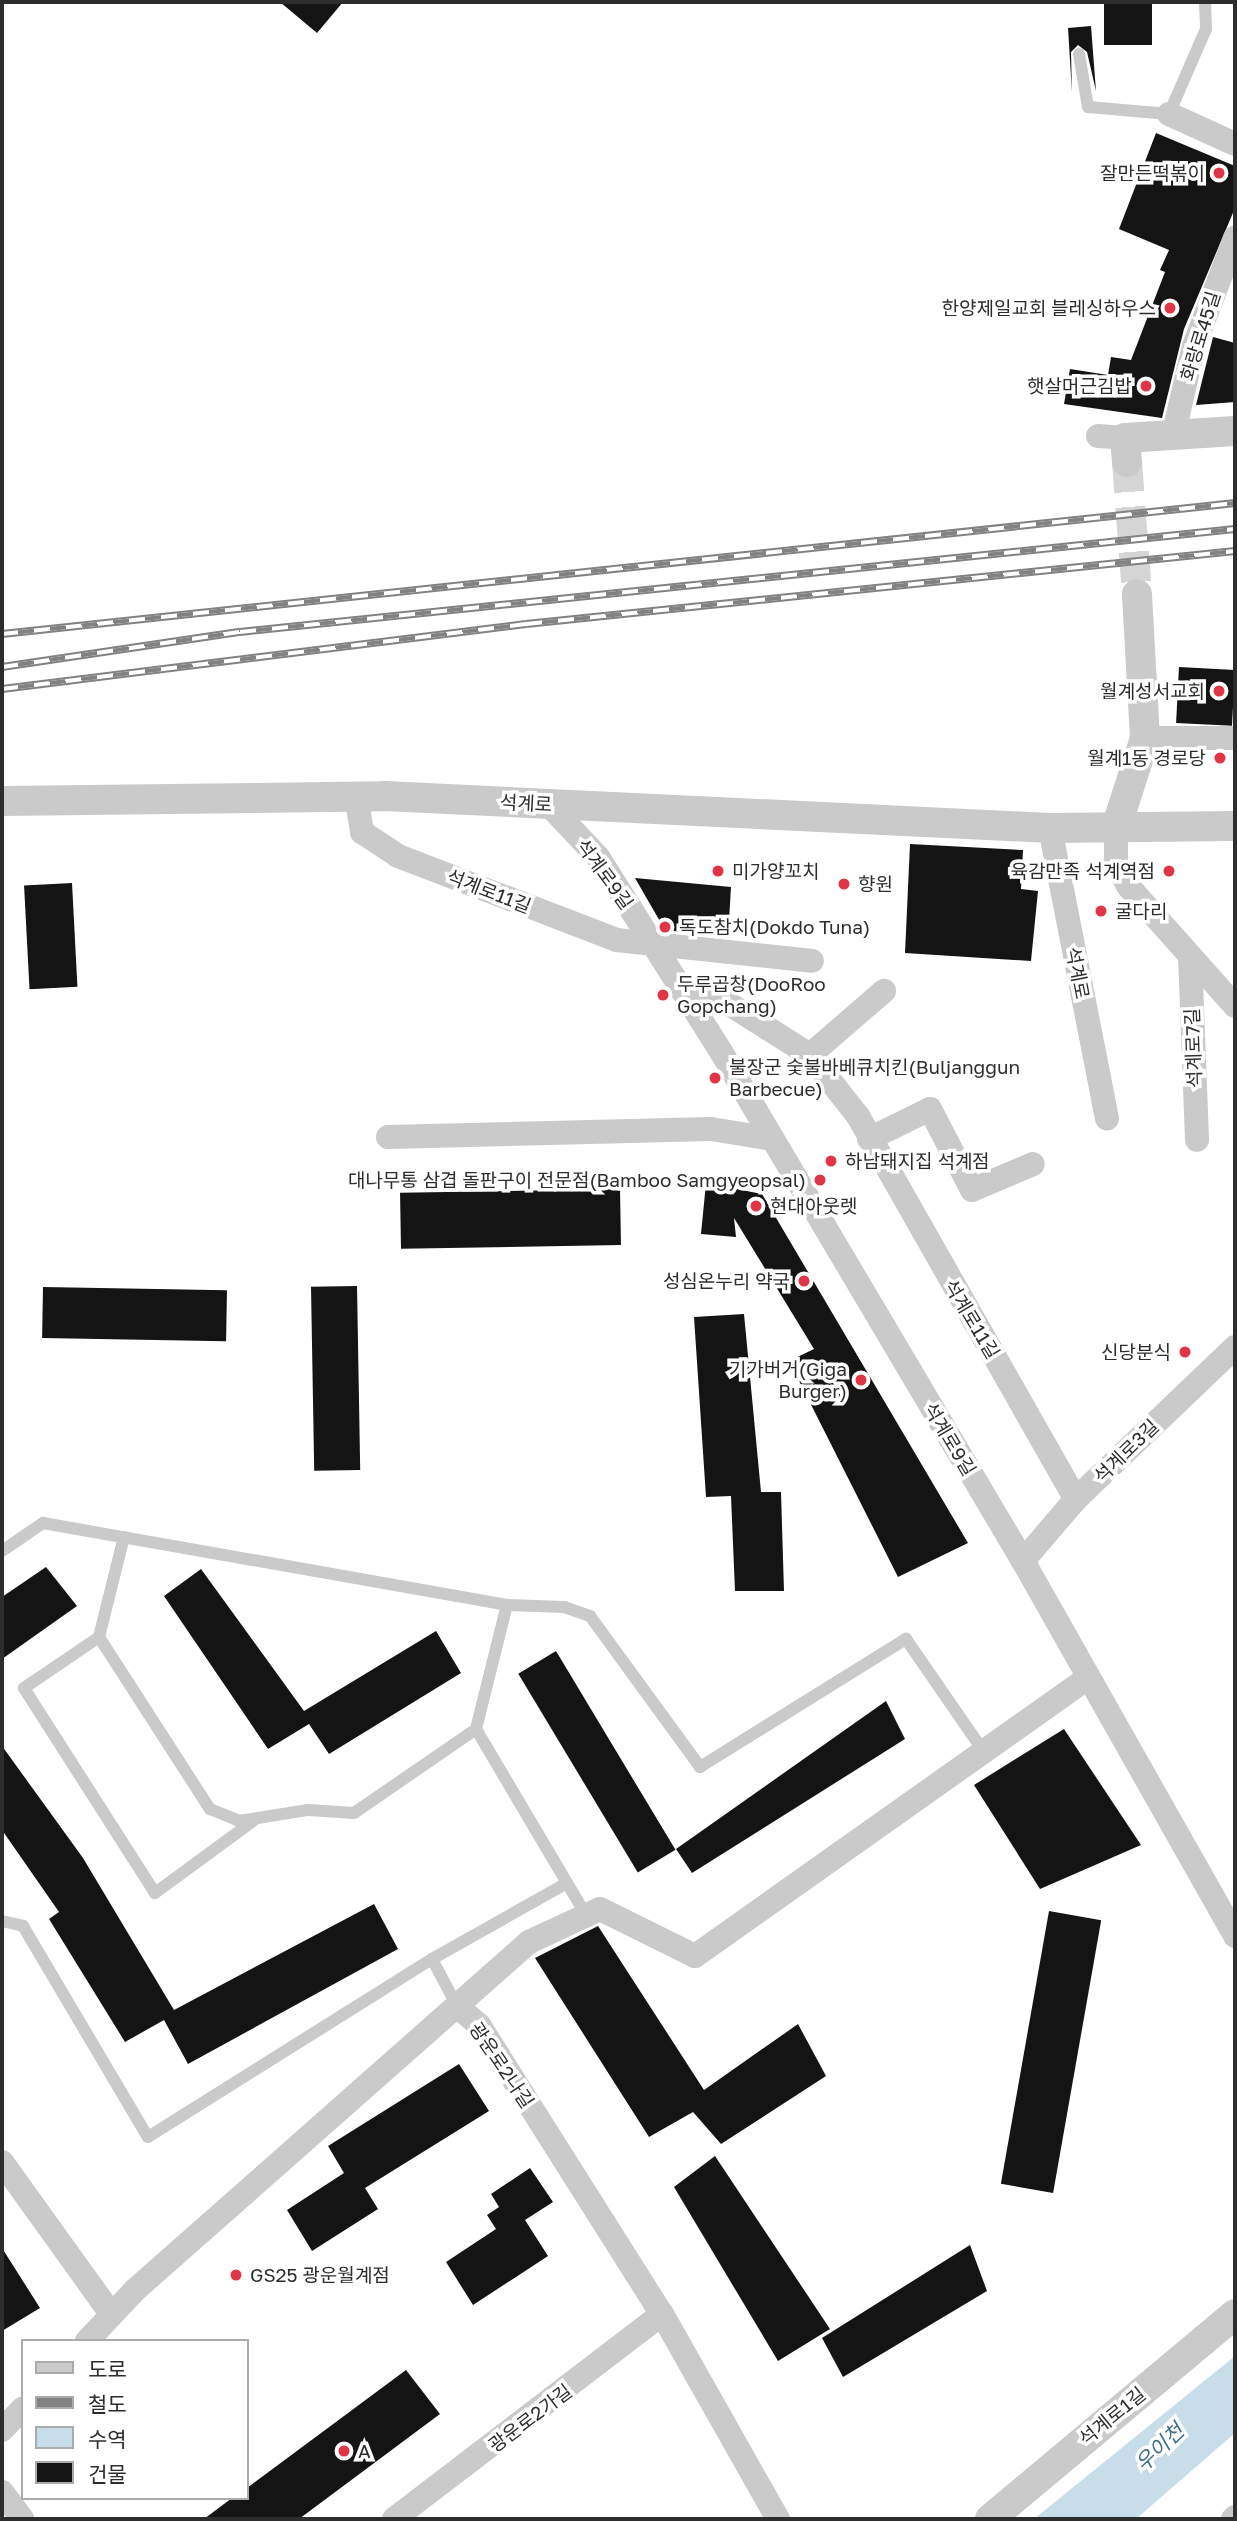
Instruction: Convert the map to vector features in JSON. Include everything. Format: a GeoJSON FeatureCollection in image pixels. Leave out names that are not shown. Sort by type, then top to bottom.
{"type":"FeatureCollection","features":[{"type":"Feature","properties":{"kind":"street"},"geometry":{"type":"LineString","coordinates":[[1169,114],[1235,144]]}},
{"type":"Feature","properties":{"kind":"street","name":"화랑로45길"},"geometry":{"type":"LineString","coordinates":[[1173,436],[1197,337],[1235,238]]}},
{"type":"Feature","properties":{"kind":"street"},"geometry":{"type":"LineString","coordinates":[[1117,445],[1173,436],[1235,431]]}},
{"type":"Feature","properties":{"kind":"street"},"geometry":{"type":"LineString","coordinates":[[1115,828],[1145,738],[1137,594]]}},
{"type":"Feature","properties":{"kind":"street"},"geometry":{"type":"LineString","coordinates":[[1145,738],[1235,738]]}},
{"type":"Feature","properties":{"kind":"street","name":"석계로"},"geometry":{"type":"LineString","coordinates":[[2,801],[356,797],[1050,828],[1235,825]]}},
{"type":"Feature","properties":{"kind":"street","name":"석계로11길"},"geometry":{"type":"LineString","coordinates":[[356,797],[362,832],[398,856],[617,940],[656,946]]}},
{"type":"Feature","properties":{"kind":"street","name":"석계로9길"},"geometry":{"type":"LineString","coordinates":[[549,804],[598,858],[656,946],[1023,1561],[1235,1936]]}},
{"type":"Feature","properties":{"kind":"street","name":"석계로"},"geometry":{"type":"LineString","coordinates":[[1050,828],[1107,1118]]}},
{"type":"Feature","properties":{"kind":"street","name":"석계로7길"},"geometry":{"type":"LineString","coordinates":[[1115,828],[1116,863],[1129,887],[1235,1006]]}},
{"type":"Feature","properties":{"kind":"street"},"geometry":{"type":"LineString","coordinates":[[656,946],[812,961]]}},
{"type":"Feature","properties":{"kind":"street","name":"석계로7길"},"geometry":{"type":"LineString","coordinates":[[1190,956],[1197,1140]]}},
{"type":"Feature","properties":{"kind":"street","name":"석계로11길"},"geometry":{"type":"LineString","coordinates":[[681,989],[719,997],[810,1055],[869,1139],[1076,1499]]}},
{"type":"Feature","properties":{"kind":"street"},"geometry":{"type":"LineString","coordinates":[[810,1055],[884,991]]}},
{"type":"Feature","properties":{"kind":"street"},"geometry":{"type":"LineString","coordinates":[[869,1139],[930,1110],[972,1189],[1033,1164]]}},
{"type":"Feature","properties":{"kind":"street"},"geometry":{"type":"LineString","coordinates":[[388,1137],[711,1129],[772,1139]]}},
{"type":"Feature","properties":{"kind":"street","name":"석계로3길"},"geometry":{"type":"LineString","coordinates":[[1023,1561],[1076,1499],[1235,1347]]}},
{"type":"Feature","properties":{"kind":"street"},"geometry":{"type":"LineString","coordinates":[[457,2006],[529,1942],[600,1909],[695,1956],[1088,1678]]}},
{"type":"Feature","properties":{"kind":"street","name":"광운로2나길"},"geometry":{"type":"LineString","coordinates":[[89,2339],[112,2315],[457,2006],[479,2025],[663,2314],[778,2519]]}},
{"type":"Feature","properties":{"kind":"street"},"geometry":{"type":"LineString","coordinates":[[2,2162],[112,2315]]}},
{"type":"Feature","properties":{"kind":"street","name":"광운로2가길"},"geometry":{"type":"LineString","coordinates":[[394,2519],[663,2314]]}},
{"type":"Feature","properties":{"kind":"street","name":"석계로1길"},"geometry":{"type":"LineString","coordinates":[[990,2519],[1235,2314]]}},
{"type":"Feature","properties":{"kind":"street"},"geometry":{"type":"LineString","coordinates":[[2,2430],[21,2410]]}},
{"type":"Feature","properties":{"kind":"street"},"geometry":{"type":"LineString","coordinates":[[2,2492],[22,2519]]}},
{"type":"Feature","properties":{"kind":"lane"},"geometry":{"type":"LineString","coordinates":[[1079,54],[1088,107],[1169,114],[1206,29],[1205,2]]}},
{"type":"Feature","properties":{"kind":"lane"},"geometry":{"type":"LineString","coordinates":[[2,1551],[43,1523],[507,1605],[564,1607],[590,1616],[699,1767],[906,1639],[984,1752]]}},
{"type":"Feature","properties":{"kind":"lane"},"geometry":{"type":"LineString","coordinates":[[124,1537],[99,1637],[24,1688],[155,1893],[253,1821],[308,1810],[354,1813],[475,1729],[507,1605]]}},
{"type":"Feature","properties":{"kind":"lane"},"geometry":{"type":"LineString","coordinates":[[99,1637],[210,1809],[253,1821]]}},
{"type":"Feature","properties":{"kind":"lane"},"geometry":{"type":"LineString","coordinates":[[475,1729],[586,1917]]}},
{"type":"Feature","properties":{"kind":"lane"},"geometry":{"type":"LineString","coordinates":[[2,1921],[23,1926],[148,2137],[432,1959],[567,1884]]}},
{"type":"Feature","properties":{"kind":"lane"},"geometry":{"type":"LineString","coordinates":[[432,1959],[457,2006]]}},
{"type":"Feature","properties":{"kind":"water","name":"우이천"},"geometry":{"type":"Polygon","coordinates":[[[1235,2356],[1235,2433],[1136,2519],[1034,2519],[1235,2356]]]}},
{"type":"Feature","properties":{"kind":"building"},"geometry":{"type":"Polygon","coordinates":[[[280,2],[343,2],[317,33],[280,2]]]}},
{"type":"Feature","properties":{"kind":"building"},"geometry":{"type":"Polygon","coordinates":[[[1104,2],[1152,2],[1152,45],[1104,45],[1104,2]]]}},
{"type":"Feature","properties":{"kind":"building"},"geometry":{"type":"Polygon","coordinates":[[[1091,26],[1096,91],[1087,52],[1078,45],[1071,52],[1072,93],[1068,28],[1091,26]]]}},
{"type":"Feature","properties":{"kind":"building"},"geometry":{"type":"Polygon","coordinates":[[[1156,133],[1235,166],[1235,208],[1184,329],[1162,418],[1064,404],[1070,369],[1108,375],[1111,357],[1131,360],[1165,272],[1160,270],[1169,250],[1119,229],[1156,133]]]}},
{"type":"Feature","properties":{"kind":"building"},"geometry":{"type":"Polygon","coordinates":[[[1213,337],[1235,343],[1235,402],[1196,405],[1213,337]]]}},
{"type":"Feature","properties":{"kind":"building"},"geometry":{"type":"Polygon","coordinates":[[[1179,667],[1235,670],[1232,726],[1176,723],[1179,667]]]}},
{"type":"Feature","properties":{"kind":"building"},"geometry":{"type":"Polygon","coordinates":[[[910,844],[1023,850],[1021,889],[1038,891],[1031,961],[905,953],[910,844]]]}},
{"type":"Feature","properties":{"kind":"building"},"geometry":{"type":"Polygon","coordinates":[[[635,878],[731,887],[728,937],[665,930],[635,878]]]}},
{"type":"Feature","properties":{"kind":"building"},"geometry":{"type":"Polygon","coordinates":[[[72,883],[77,987],[30,989],[24,886],[72,883]]]}},
{"type":"Feature","properties":{"kind":"building"},"geometry":{"type":"Polygon","coordinates":[[[706,1183],[762,1194],[968,1543],[898,1577],[789,1361],[814,1349],[734,1218],[736,1237],[701,1234],[706,1183]]]}},
{"type":"Feature","properties":{"kind":"building"},"geometry":{"type":"Polygon","coordinates":[[[620,1189],[621,1245],[401,1249],[400,1193],[620,1189]]]}},
{"type":"Feature","properties":{"kind":"building"},"geometry":{"type":"Polygon","coordinates":[[[357,1286],[360,1470],[314,1471],[311,1287],[357,1286]]]}},
{"type":"Feature","properties":{"kind":"building"},"geometry":{"type":"Polygon","coordinates":[[[43,1287],[227,1290],[226,1341],[42,1338],[43,1287]]]}},
{"type":"Feature","properties":{"kind":"building"},"geometry":{"type":"Polygon","coordinates":[[[744,1314],[761,1492],[781,1492],[784,1591],[735,1591],[731,1496],[706,1497],[694,1317],[744,1314]]]}},
{"type":"Feature","properties":{"kind":"building"},"geometry":{"type":"Polygon","coordinates":[[[46,1567],[77,1606],[2,1659],[2,1597],[46,1567]]]}},
{"type":"Feature","properties":{"kind":"building"},"geometry":{"type":"Polygon","coordinates":[[[201,1569],[304,1711],[436,1631],[461,1673],[329,1754],[309,1724],[268,1749],[164,1596],[201,1569]]]}},
{"type":"Feature","properties":{"kind":"building"},"geometry":{"type":"Polygon","coordinates":[[[556,1651],[675,1850],[638,1873],[518,1674],[556,1651]]]}},
{"type":"Feature","properties":{"kind":"building"},"geometry":{"type":"Polygon","coordinates":[[[886,1701],[905,1739],[692,1873],[676,1849],[886,1701]]]}},
{"type":"Feature","properties":{"kind":"building"},"geometry":{"type":"Polygon","coordinates":[[[1064,1729],[1141,1845],[1040,1889],[974,1785],[1064,1729]]]}},
{"type":"Feature","properties":{"kind":"building"},"geometry":{"type":"Polygon","coordinates":[[[2,1746],[83,1858],[174,2010],[374,1904],[398,1949],[188,2064],[164,2020],[125,2042],[49,1919],[59,1912],[2,1830],[2,1746]]]}},
{"type":"Feature","properties":{"kind":"building"},"geometry":{"type":"Polygon","coordinates":[[[1049,1911],[1101,1920],[1053,2193],[1001,2184],[1049,1911]]]}},
{"type":"Feature","properties":{"kind":"building"},"geometry":{"type":"Polygon","coordinates":[[[598,1926],[704,2090],[798,2024],[826,2076],[721,2144],[693,2112],[649,2137],[535,1958],[598,1926]]]}},
{"type":"Feature","properties":{"kind":"building"},"geometry":{"type":"Polygon","coordinates":[[[459,2064],[489,2111],[365,2188],[378,2209],[312,2251],[287,2210],[344,2173],[328,2146],[459,2064]]]}},
{"type":"Feature","properties":{"kind":"building"},"geometry":{"type":"Polygon","coordinates":[[[715,2156],[830,2329],[778,2361],[674,2187],[715,2156]]]}},
{"type":"Feature","properties":{"kind":"building"},"geometry":{"type":"Polygon","coordinates":[[[530,2168],[553,2202],[525,2220],[548,2256],[473,2305],[446,2262],[496,2229],[487,2215],[499,2207],[491,2194],[530,2168]]]}},
{"type":"Feature","properties":{"kind":"building"},"geometry":{"type":"Polygon","coordinates":[[[970,2245],[987,2291],[843,2377],[822,2338],[970,2245]]]}},
{"type":"Feature","properties":{"kind":"building"},"geometry":{"type":"Polygon","coordinates":[[[2,2248],[40,2308],[2,2331],[2,2248]]]}},
{"type":"Feature","properties":{"kind":"building","name":"A"},"geometry":{"type":"Polygon","coordinates":[[[406,2370],[440,2414],[299,2519],[204,2519],[229,2500],[248,2500],[248,2487],[406,2370]]]}},
{"type":"Feature","properties":{"kind":"tunnel"},"geometry":{"type":"LineString","coordinates":[[1127,462],[1137,594]]}},
{"type":"Feature","properties":{"kind":"railway"},"geometry":{"type":"LineString","coordinates":[[2,634],[1235,503]]}},
{"type":"Feature","properties":{"kind":"railway"},"geometry":{"type":"LineString","coordinates":[[2,667],[240,632],[1235,529]]}},
{"type":"Feature","properties":{"kind":"railway"},"geometry":{"type":"LineString","coordinates":[[2,689],[526,624],[1235,551]]}},
{"type":"Feature","properties":{"kind":"place","name":"잘만든떡볶이"},"geometry":{"type":"Point","coordinates":[1219,173]}},
{"type":"Feature","properties":{"kind":"place","name":"한양제일교회 블레싱하우스"},"geometry":{"type":"Point","coordinates":[1170,308]}},
{"type":"Feature","properties":{"kind":"place","name":"햇살머근김밥"},"geometry":{"type":"Point","coordinates":[1146,386]}},
{"type":"Feature","properties":{"kind":"place","name":"월계성서교회"},"geometry":{"type":"Point","coordinates":[1219,691]}},
{"type":"Feature","properties":{"kind":"place","name":"월계1동 경로당"},"geometry":{"type":"Point","coordinates":[1220,758]}},
{"type":"Feature","properties":{"kind":"place","name":"미가양꼬치"},"geometry":{"type":"Point","coordinates":[718,871]}},
{"type":"Feature","properties":{"kind":"place","name":"육감만족 석계역점"},"geometry":{"type":"Point","coordinates":[1169,871]}},
{"type":"Feature","properties":{"kind":"place","name":"향원"},"geometry":{"type":"Point","coordinates":[844,884]}},
{"type":"Feature","properties":{"kind":"place","name":"굴다리"},"geometry":{"type":"Point","coordinates":[1101,911]}},
{"type":"Feature","properties":{"kind":"place","name":"독도참치(Dokdo Tuna)"},"geometry":{"type":"Point","coordinates":[665,927]}},
{"type":"Feature","properties":{"kind":"place","name":"두루곱창(DooRoo Gopchang)"},"geometry":{"type":"Point","coordinates":[663,995]}},
{"type":"Feature","properties":{"kind":"place","name":"불장군 숯불바베큐치킨(Buljanggun Barbecue)"},"geometry":{"type":"Point","coordinates":[715,1078]}},
{"type":"Feature","properties":{"kind":"place","name":"하남돼지집 석계점"},"geometry":{"type":"Point","coordinates":[831,1161]}},
{"type":"Feature","properties":{"kind":"place","name":"대나무통 삼겹 돌판구이 전문점(Bamboo Samgyeopsal)"},"geometry":{"type":"Point","coordinates":[820,1180]}},
{"type":"Feature","properties":{"kind":"place","name":"현대아웃렛"},"geometry":{"type":"Point","coordinates":[756,1206]}},
{"type":"Feature","properties":{"kind":"place","name":"성심온누리 약국"},"geometry":{"type":"Point","coordinates":[804,1281]}},
{"type":"Feature","properties":{"kind":"place","name":"신당분식"},"geometry":{"type":"Point","coordinates":[1185,1352]}},
{"type":"Feature","properties":{"kind":"place","name":"기가버거(Giga Burger)"},"geometry":{"type":"Point","coordinates":[861,1380]}},
{"type":"Feature","properties":{"kind":"place","name":"GS25 광운월계점"},"geometry":{"type":"Point","coordinates":[236,2275]}},
{"type":"Feature","properties":{"kind":"place","name":"A"},"geometry":{"type":"Point","coordinates":[344,2451]}}]}
